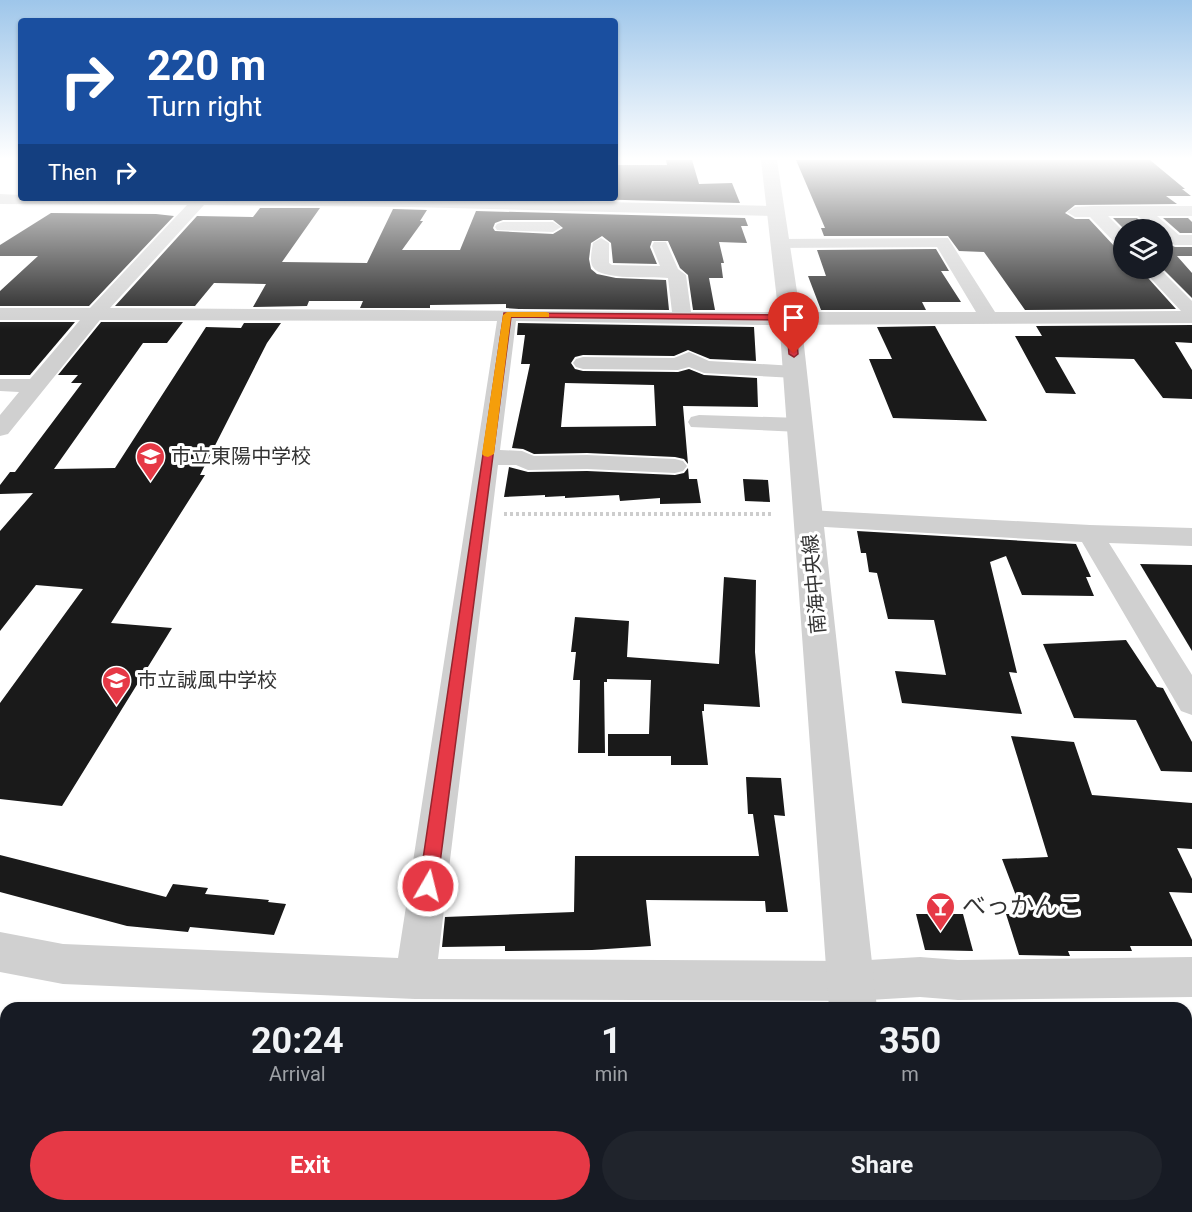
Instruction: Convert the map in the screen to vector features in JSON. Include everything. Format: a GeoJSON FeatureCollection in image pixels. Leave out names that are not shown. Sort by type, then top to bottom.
{"type":"FeatureCollection","features":[{"type":"Feature","properties":{"kind":"street"},"geometry":{"type":"LineString","coordinates":[[0,429],[94,315],[186,217]]}},
{"type":"Feature","properties":{"kind":"street"},"geometry":{"type":"LineString","coordinates":[[506,217],[502,230],[553,227]]}},
{"type":"Feature","properties":{"kind":"street","name":"南海中央線"},"geometry":{"type":"LineString","coordinates":[[776,217],[790,318],[853,994]]}},
{"type":"Feature","properties":{"kind":"street"},"geometry":{"type":"LineString","coordinates":[[1098,217],[1113,231]]}},
{"type":"Feature","properties":{"kind":"street"},"geometry":{"type":"LineString","coordinates":[[1148,217],[1175,240],[1192,240]]}},
{"type":"Feature","properties":{"kind":"street"},"geometry":{"type":"LineString","coordinates":[[780,244],[870,241],[942,242],[988,317]]}},
{"type":"Feature","properties":{"kind":"street"},"geometry":{"type":"LineString","coordinates":[[601,243],[600,265],[608,270],[671,272],[677,275],[685,317],[689,358]]}},
{"type":"Feature","properties":{"kind":"street"},"geometry":{"type":"LineString","coordinates":[[660,246],[671,272]]}},
{"type":"Feature","properties":{"kind":"street"},"geometry":{"type":"LineString","coordinates":[[1160,279],[1192,312]]}},
{"type":"Feature","properties":{"kind":"street"},"geometry":{"type":"LineString","coordinates":[[0,314],[790,318],[1192,317]]}},
{"type":"Feature","properties":{"kind":"street"},"geometry":{"type":"LineString","coordinates":[[0,333],[21,314]]}},
{"type":"Feature","properties":{"kind":"street"},"geometry":{"type":"LineString","coordinates":[[415,979],[507,315]]}},
{"type":"Feature","properties":{"kind":"street"},"geometry":{"type":"LineString","coordinates":[[583,363],[678,364],[689,358]]}},
{"type":"Feature","properties":{"kind":"street"},"geometry":{"type":"LineString","coordinates":[[689,358],[704,367],[795,372]]}},
{"type":"Feature","properties":{"kind":"street"},"geometry":{"type":"LineString","coordinates":[[0,385],[35,386]]}},
{"type":"Feature","properties":{"kind":"street"},"geometry":{"type":"LineString","coordinates":[[699,422],[800,426]]}},
{"type":"Feature","properties":{"kind":"street"},"geometry":{"type":"LineString","coordinates":[[488,457],[522,458],[528,463],[587,462],[675,466]]}},
{"type":"Feature","properties":{"kind":"street"},"geometry":{"type":"LineString","coordinates":[[808,518],[1090,534],[1192,537]]}},
{"type":"Feature","properties":{"kind":"street"},"geometry":{"type":"LineString","coordinates":[[1090,534],[1192,702]]}},
{"type":"Feature","properties":{"kind":"street"},"geometry":{"type":"LineString","coordinates":[[0,952],[63,964],[853,994],[920,978],[958,980],[1192,977]]}},
{"type":"Feature","properties":{"kind":"path"},"geometry":{"type":"LineString","coordinates":[[480,514],[773,514]]}},
{"type":"Feature","properties":{"kind":"building"},"geometry":{"type":"Polygon","coordinates":[[[45,217],[173,217],[89,306],[0,306],[0,291],[38,256],[0,256],[0,245],[45,217]]]}},
{"type":"Feature","properties":{"kind":"building"},"geometry":{"type":"Polygon","coordinates":[[[196,217],[314,217],[282,262],[367,263],[389,217],[423,217],[420,221],[423,221],[402,250],[460,250],[474,217],[745,218],[748,226],[741,226],[747,243],[719,242],[724,263],[721,263],[723,278],[709,278],[715,310],[693,310],[688,275],[680,268],[668,241],[652,241],[650,247],[657,264],[613,263],[611,243],[602,236],[591,243],[589,259],[591,269],[597,274],[616,278],[666,280],[669,310],[519,309],[506,308],[506,304],[430,305],[430,308],[360,308],[363,301],[309,301],[307,306],[253,307],[266,284],[214,283],[195,306],[115,306],[196,217]],[[503,220],[495,223],[493,228],[495,231],[553,234],[563,228],[553,220],[503,220]]]}},
{"type":"Feature","properties":{"kind":"building"},"geometry":{"type":"Polygon","coordinates":[[[820,217],[1071,217],[1075,219],[1089,219],[1113,245],[1113,279],[1149,279],[1176,309],[1025,310],[984,252],[959,251],[948,236],[824,236],[821,228],[825,228],[820,217]]]}},
{"type":"Feature","properties":{"kind":"building"},"geometry":{"type":"Polygon","coordinates":[[[1113,218],[1138,219],[1114,219],[1113,218]]]}},
{"type":"Feature","properties":{"kind":"building"},"geometry":{"type":"Polygon","coordinates":[[[1188,218],[1192,222],[1192,233],[1180,233],[1173,227],[1173,219],[1164,219],[1188,218]]]}},
{"type":"Feature","properties":{"kind":"building"},"geometry":{"type":"Polygon","coordinates":[[[1173,246],[1192,247],[1192,256],[1177,256],[1192,273],[1192,298],[1173,279],[1173,246]]]}},
{"type":"Feature","properties":{"kind":"building"},"geometry":{"type":"Polygon","coordinates":[[[936,249],[949,271],[941,271],[961,302],[922,302],[926,310],[821,310],[808,276],[826,276],[817,250],[936,249]]]}},
{"type":"Feature","properties":{"kind":"building"},"geometry":{"type":"Polygon","coordinates":[[[0,322],[75,322],[30,375],[0,375],[0,322]]]}},
{"type":"Feature","properties":{"kind":"building"},"geometry":{"type":"Polygon","coordinates":[[[101,322],[183,322],[167,343],[143,343],[54,469],[115,468],[206,327],[241,328],[244,323],[281,323],[267,343],[200,475],[205,475],[111,623],[172,628],[62,806],[0,799],[0,703],[83,589],[36,585],[0,631],[0,531],[33,493],[0,494],[0,485],[10,472],[15,472],[82,383],[71,383],[78,375],[58,375],[101,322]]]}},
{"type":"Feature","properties":{"kind":"building"},"geometry":{"type":"Polygon","coordinates":[[[518,323],[754,327],[756,361],[710,359],[688,350],[674,356],[583,355],[575,357],[571,363],[575,369],[583,371],[678,372],[689,369],[704,375],[757,378],[758,407],[683,406],[688,464],[684,459],[675,457],[587,453],[534,454],[523,449],[512,448],[530,364],[521,364],[525,335],[517,335],[518,323]],[[565,383],[561,427],[656,426],[654,385],[565,383]]]}},
{"type":"Feature","properties":{"kind":"building"},"geometry":{"type":"Polygon","coordinates":[[[1192,325],[1192,343],[1175,342],[1192,370],[1192,399],[1163,398],[1134,359],[1055,357],[1076,394],[1046,393],[1015,336],[1042,336],[1036,326],[1192,325]]]}},
{"type":"Feature","properties":{"kind":"building"},"geometry":{"type":"Polygon","coordinates":[[[935,326],[987,421],[893,418],[869,359],[892,359],[877,327],[935,326]]]}},
{"type":"Feature","properties":{"kind":"building"},"geometry":{"type":"Polygon","coordinates":[[[509,467],[528,472],[587,471],[675,475],[684,473],[688,468],[689,479],[697,479],[701,503],[660,504],[660,498],[620,501],[619,495],[565,498],[565,496],[545,497],[545,495],[504,497],[509,467]]]}},
{"type":"Feature","properties":{"kind":"building"},"geometry":{"type":"Polygon","coordinates":[[[743,479],[768,480],[770,502],[745,501],[743,479]]]}},
{"type":"Feature","properties":{"kind":"building"},"geometry":{"type":"Polygon","coordinates":[[[857,531],[1076,544],[1091,577],[1086,577],[1094,596],[1022,595],[1006,556],[990,562],[1017,673],[1009,672],[1022,714],[902,703],[895,671],[946,675],[934,620],[888,619],[877,573],[869,572],[866,553],[861,553],[857,531]]]}},
{"type":"Feature","properties":{"kind":"building"},"geometry":{"type":"Polygon","coordinates":[[[1140,564],[1192,565],[1192,651],[1140,564]]]}},
{"type":"Feature","properties":{"kind":"building"},"geometry":{"type":"Polygon","coordinates":[[[724,577],[756,580],[755,652],[760,707],[704,704],[704,711],[702,711],[708,765],[671,765],[671,756],[608,756],[608,734],[649,734],[651,680],[607,679],[607,682],[604,682],[605,753],[578,753],[580,680],[573,680],[576,652],[571,652],[575,617],[629,621],[627,657],[719,664],[724,577]]]}},
{"type":"Feature","properties":{"kind":"building"},"geometry":{"type":"Polygon","coordinates":[[[1126,640],[1157,687],[1163,688],[1192,742],[1192,772],[1161,771],[1136,720],[1074,718],[1043,644],[1126,640]]]}},
{"type":"Feature","properties":{"kind":"building"},"geometry":{"type":"Polygon","coordinates":[[[1011,736],[1074,742],[1092,795],[1192,803],[1192,849],[1177,848],[1192,879],[1192,893],[1169,892],[1192,940],[1192,946],[1130,946],[1132,951],[1068,951],[1070,956],[1019,955],[1006,914],[1023,914],[1002,859],[1048,857],[1011,736]]]}},
{"type":"Feature","properties":{"kind":"building"},"geometry":{"type":"Polygon","coordinates":[[[746,777],[781,778],[785,816],[774,815],[788,912],[766,912],[765,901],[646,900],[651,946],[592,950],[505,951],[505,946],[442,947],[445,917],[574,912],[575,856],[759,856],[753,814],[748,814],[746,777]]]}},
{"type":"Feature","properties":{"kind":"building"},"geometry":{"type":"Polygon","coordinates":[[[0,855],[166,897],[173,884],[208,888],[205,894],[269,900],[268,902],[286,904],[274,935],[190,927],[188,932],[127,926],[0,892],[0,855]]]}},
{"type":"Feature","properties":{"kind":"building"},"geometry":{"type":"Polygon","coordinates":[[[916,914],[963,914],[973,951],[925,950],[916,914]]]}},
{"type":"Feature","properties":{"kind":"slow traffic"},"geometry":{"type":"LineString","coordinates":[[488,454],[507,315],[546,315]]}},
{"type":"Feature","properties":{"kind":"place","name":"市立東陽中学校"},"geometry":{"type":"Point","coordinates":[150,482]}},
{"type":"Feature","properties":{"kind":"place","name":"市立誠風中学校"},"geometry":{"type":"Point","coordinates":[116,706]}},
{"type":"Feature","properties":{"kind":"place","name":"べっかんこ"},"geometry":{"type":"Point","coordinates":[941,932]}},
{"type":"Feature","properties":{"kind":"route"},"geometry":{"type":"LineString","coordinates":[[428,886],[507,315],[790,318],[794,354]]}}]}
